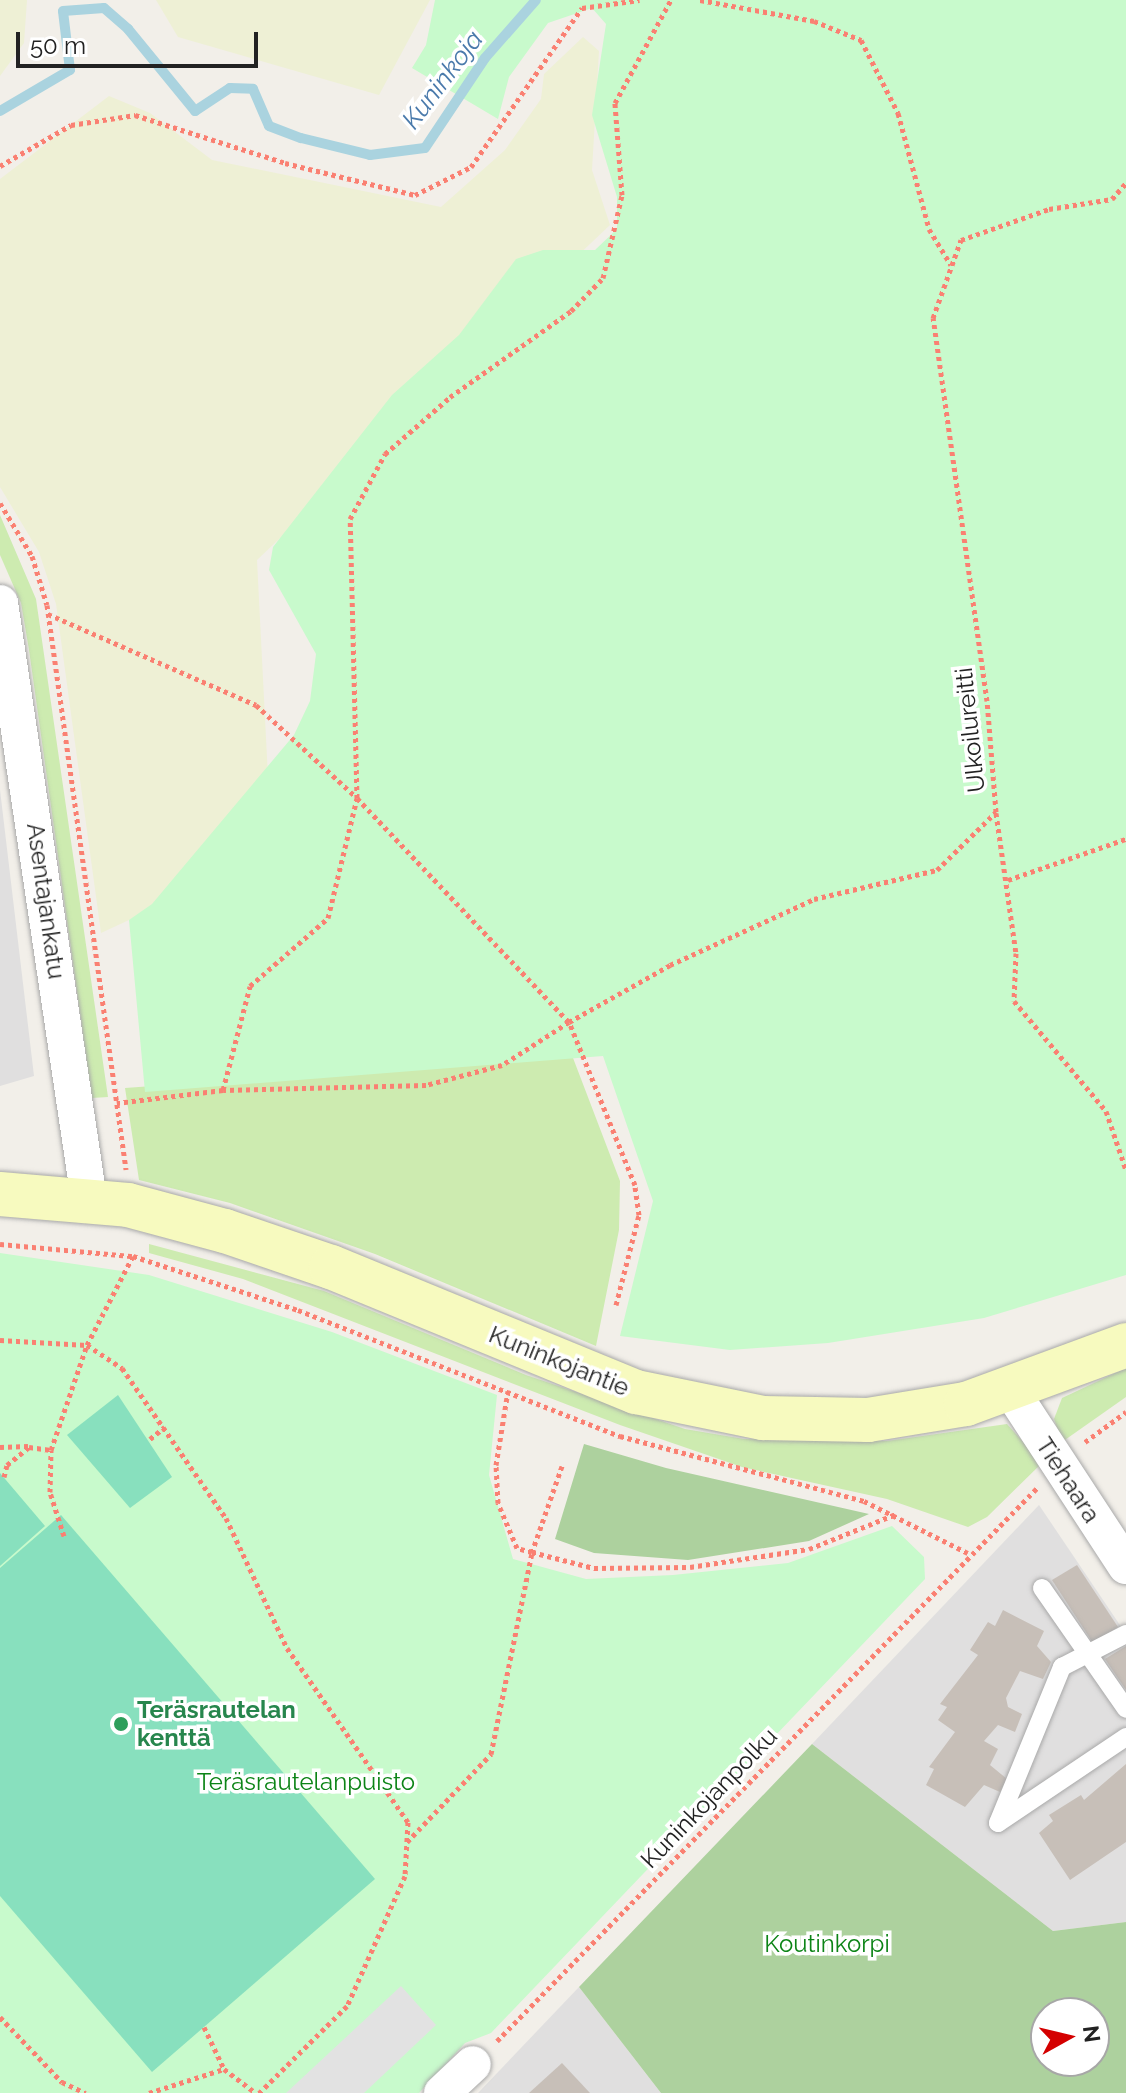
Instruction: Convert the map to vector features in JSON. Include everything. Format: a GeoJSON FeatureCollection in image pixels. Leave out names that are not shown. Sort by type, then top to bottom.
{"type":"FeatureCollection","features":[{"type":"Feature","properties":{"kind":"main road","name":"Kuninkojantie"},"geometry":{"type":"LineString","coordinates":[[0,1194],[89,1199],[268,1243],[636,1392],[692,1407],[763,1418],[868,1420],[1012,1392],[1126,1345]]}},
{"type":"Feature","properties":{"kind":"street","name":"Asentajankatu"},"geometry":{"type":"LineString","coordinates":[[0,603],[89,1199]]}},
{"type":"Feature","properties":{"kind":"street","name":"Tiehaara"},"geometry":{"type":"LineString","coordinates":[[1012,1392],[1126,1566]]}},
{"type":"Feature","properties":{"kind":"street"},"geometry":{"type":"LineString","coordinates":[[442,2093],[473,2064]]}},
{"type":"Feature","properties":{"kind":"lane"},"geometry":{"type":"LineString","coordinates":[[1042,1588],[1126,1709]]}},
{"type":"Feature","properties":{"kind":"lane"},"geometry":{"type":"LineString","coordinates":[[1126,1634],[1062,1667],[998,1823],[1126,1737]]}},
{"type":"Feature","properties":{"kind":"path"},"geometry":{"type":"LineString","coordinates":[[0,166],[71,125],[135,115],[415,195],[471,167],[582,8],[639,0]]}},
{"type":"Feature","properties":{"kind":"path"},"geometry":{"type":"LineString","coordinates":[[223,1090],[250,986],[328,918],[357,798],[350,519],[385,454],[450,397],[571,311],[603,278],[622,195],[615,103],[671,0]]}},
{"type":"Feature","properties":{"kind":"path"},"geometry":{"type":"LineString","coordinates":[[700,0],[814,21],[861,40],[898,113],[929,229],[952,266]]}},
{"type":"Feature","properties":{"kind":"path","name":"Ulkoilureitti"},"geometry":{"type":"LineString","coordinates":[[117,1103],[223,1090],[426,1085],[502,1065],[569,1022],[670,965],[814,899],[937,870],[996,812],[987,701],[933,318],[961,240],[1049,209],[1112,199],[1126,183]]}},
{"type":"Feature","properties":{"kind":"path"},"geometry":{"type":"LineString","coordinates":[[0,503],[32,556],[48,614],[126,1170]]}},
{"type":"Feature","properties":{"kind":"path"},"geometry":{"type":"LineString","coordinates":[[48,614],[256,705],[357,798],[569,1022],[635,1185],[639,1215],[616,1305]]}},
{"type":"Feature","properties":{"kind":"path"},"geometry":{"type":"LineString","coordinates":[[996,812],[1008,880],[1014,1001],[1106,1111],[1126,1170]]}},
{"type":"Feature","properties":{"kind":"path"},"geometry":{"type":"LineString","coordinates":[[1008,880],[1126,839]]}},
{"type":"Feature","properties":{"kind":"path"},"geometry":{"type":"LineString","coordinates":[[0,1244],[133,1256],[298,1310],[620,1436],[897,1513],[968,1553]]}},
{"type":"Feature","properties":{"kind":"path"},"geometry":{"type":"LineString","coordinates":[[64,1536],[50,1492],[51,1450],[87,1345],[133,1256]]}},
{"type":"Feature","properties":{"kind":"path"},"geometry":{"type":"LineString","coordinates":[[0,1340],[87,1345],[122,1368],[226,1518],[287,1648],[408,1822],[405,1876],[347,2006],[258,2093],[224,2069],[204,2027]]}},
{"type":"Feature","properties":{"kind":"path"},"geometry":{"type":"LineString","coordinates":[[508,1391],[496,1465],[498,1503],[517,1548],[594,1568],[690,1567],[809,1549],[897,1513]]}},
{"type":"Feature","properties":{"kind":"path"},"geometry":{"type":"LineString","coordinates":[[1071,1452],[1126,1412]]}},
{"type":"Feature","properties":{"kind":"path"},"geometry":{"type":"LineString","coordinates":[[150,1439],[165,1427]]}},
{"type":"Feature","properties":{"kind":"path"},"geometry":{"type":"LineString","coordinates":[[0,1447],[51,1450]]}},
{"type":"Feature","properties":{"kind":"path"},"geometry":{"type":"LineString","coordinates":[[4,1477],[7,1465],[29,1447]]}},
{"type":"Feature","properties":{"kind":"path"},"geometry":{"type":"LineString","coordinates":[[407,1842],[491,1754],[532,1552],[562,1466]]}},
{"type":"Feature","properties":{"kind":"path","name":"Kuninkojanpolku"},"geometry":{"type":"LineString","coordinates":[[473,2064],[968,1553],[1042,1483]]}},
{"type":"Feature","properties":{"kind":"path"},"geometry":{"type":"LineString","coordinates":[[0,2017],[62,2082],[86,2093]]}},
{"type":"Feature","properties":{"kind":"path"},"geometry":{"type":"LineString","coordinates":[[149,2093],[224,2069]]}},
{"type":"Feature","properties":{"kind":"shaded area"},"geometry":{"type":"Polygon","coordinates":[[[0,790],[34,1076],[0,1086],[0,790]]]}},
{"type":"Feature","properties":{"kind":"shaded area"},"geometry":{"type":"Polygon","coordinates":[[[1039,1505],[1126,1634],[1126,1922],[1053,1931],[812,1744],[1039,1505]]]}},
{"type":"Feature","properties":{"kind":"shaded area"},"geometry":{"type":"Polygon","coordinates":[[[401,1986],[436,2025],[364,2093],[286,2093],[401,1986]]]}},
{"type":"Feature","properties":{"kind":"shaded area"},"geometry":{"type":"Polygon","coordinates":[[[579,1987],[661,2093],[478,2093],[579,1987]]]}},
{"type":"Feature","properties":{"kind":"green space"},"geometry":{"type":"Polygon","coordinates":[[[0,0],[27,0],[24,43],[0,76],[0,0]]]}},
{"type":"Feature","properties":{"kind":"green space"},"geometry":{"type":"Polygon","coordinates":[[[156,0],[430,0],[379,95],[178,37],[156,0]]]}},
{"type":"Feature","properties":{"kind":"green space"},"geometry":{"type":"Polygon","coordinates":[[[435,0],[1126,0],[1126,1275],[984,1318],[828,1343],[730,1350],[620,1336],[653,1201],[603,1056],[145,1092],[129,920],[152,904],[294,735],[310,701],[316,654],[269,570],[273,547],[392,395],[459,335],[516,259],[543,250],[595,250],[617,229],[617,197],[592,115],[606,24],[592,8],[548,23],[509,77],[498,119],[412,68],[426,45],[435,0]]]}},
{"type":"Feature","properties":{"kind":"green space"},"geometry":{"type":"Polygon","coordinates":[[[583,37],[599,51],[592,170],[610,225],[257,560],[268,777],[155,908],[101,933],[56,604],[39,552],[0,487],[0,179],[109,96],[150,113],[212,160],[441,207],[505,150],[541,99],[544,74],[583,37]]]}},
{"type":"Feature","properties":{"kind":"green space"},"geometry":{"type":"Polygon","coordinates":[[[0,515],[36,599],[108,1097],[92,1098],[29,650],[21,603],[0,555],[0,515]]]}},
{"type":"Feature","properties":{"kind":"green space"},"geometry":{"type":"Polygon","coordinates":[[[557,1016],[620,1181],[619,1230],[596,1346],[375,1254],[230,1203],[139,1180],[125,1088],[359,1071],[557,1016]]]}},
{"type":"Feature","properties":{"kind":"green space"},"geometry":{"type":"Polygon","coordinates":[[[149,1244],[324,1291],[526,1375],[685,1429],[744,1439],[887,1441],[1007,1424],[1042,1463],[987,1517],[968,1527],[887,1499],[742,1467],[620,1425],[243,1279],[149,1253],[149,1244]]]}},
{"type":"Feature","properties":{"kind":"green space","name":"Teräsrautelanpuisto"},"geometry":{"type":"Polygon","coordinates":[[[0,1253],[149,1275],[332,1332],[497,1395],[489,1475],[513,1559],[586,1579],[673,1575],[788,1563],[892,1526],[924,1557],[925,1579],[491,2033],[465,2043],[419,2093],[0,2093],[0,1253]]]}},
{"type":"Feature","properties":{"kind":"green space"},"geometry":{"type":"Polygon","coordinates":[[[1126,1368],[1126,1397],[1062,1442],[1054,1419],[1062,1398],[1126,1368]]]}},
{"type":"Feature","properties":{"kind":"green space"},"geometry":{"type":"Polygon","coordinates":[[[118,1395],[172,1477],[130,1508],[67,1435],[118,1395]]]}},
{"type":"Feature","properties":{"kind":"green space"},"geometry":{"type":"Polygon","coordinates":[[[584,1444],[666,1468],[869,1514],[809,1541],[688,1560],[594,1553],[555,1539],[584,1444]]]}},
{"type":"Feature","properties":{"kind":"green space"},"geometry":{"type":"Polygon","coordinates":[[[0,1473],[45,1526],[0,1566],[0,1473]]]}},
{"type":"Feature","properties":{"kind":"green space","name":"Teräsrautelan kenttä"},"geometry":{"type":"Polygon","coordinates":[[[61,1515],[375,1879],[152,2072],[0,1896],[0,1568],[61,1515]]]}},
{"type":"Feature","properties":{"kind":"green space","name":"Koutinkorpi"},"geometry":{"type":"Polygon","coordinates":[[[812,1744],[1053,1931],[1126,1922],[1126,2093],[661,2093],[579,1987],[812,1744]]]}},
{"type":"Feature","properties":{"kind":"building"},"geometry":{"type":"Polygon","coordinates":[[[1077,1565],[1118,1627],[1093,1643],[1052,1580],[1077,1565]]]}},
{"type":"Feature","properties":{"kind":"building"},"geometry":{"type":"Polygon","coordinates":[[[1003,1610],[1044,1631],[1037,1646],[1051,1662],[1043,1679],[1020,1671],[1006,1698],[1008,1707],[1022,1714],[1015,1732],[998,1725],[984,1741],[998,1749],[990,1765],[1007,1779],[1000,1792],[984,1785],[965,1807],[926,1785],[934,1769],[929,1767],[955,1732],[938,1720],[947,1707],[940,1704],[978,1655],[970,1650],[988,1622],[995,1626],[1003,1610]]]}},
{"type":"Feature","properties":{"kind":"building"},"geometry":{"type":"Polygon","coordinates":[[[1126,1646],[1126,1690],[1105,1659],[1126,1646]]]}},
{"type":"Feature","properties":{"kind":"building"},"geometry":{"type":"Polygon","coordinates":[[[1126,1764],[1126,1842],[1070,1880],[1039,1833],[1053,1821],[1049,1815],[1081,1795],[1084,1800],[1126,1764]]]}},
{"type":"Feature","properties":{"kind":"building"},"geometry":{"type":"Polygon","coordinates":[[[562,2063],[590,2093],[529,2093],[562,2063]]]}},
{"type":"Feature","properties":{"kind":"waterway","name":"Kuninkoja"},"geometry":{"type":"LineString","coordinates":[[0,111],[70,70],[63,11],[104,8],[128,29],[195,111],[230,88],[253,89],[269,126],[301,138],[370,155],[425,148],[485,58],[536,0]]}},
{"type":"Feature","properties":{"kind":"place","name":"Teräsrautelan kenttä"},"geometry":{"type":"Point","coordinates":[121,1724]}}]}
